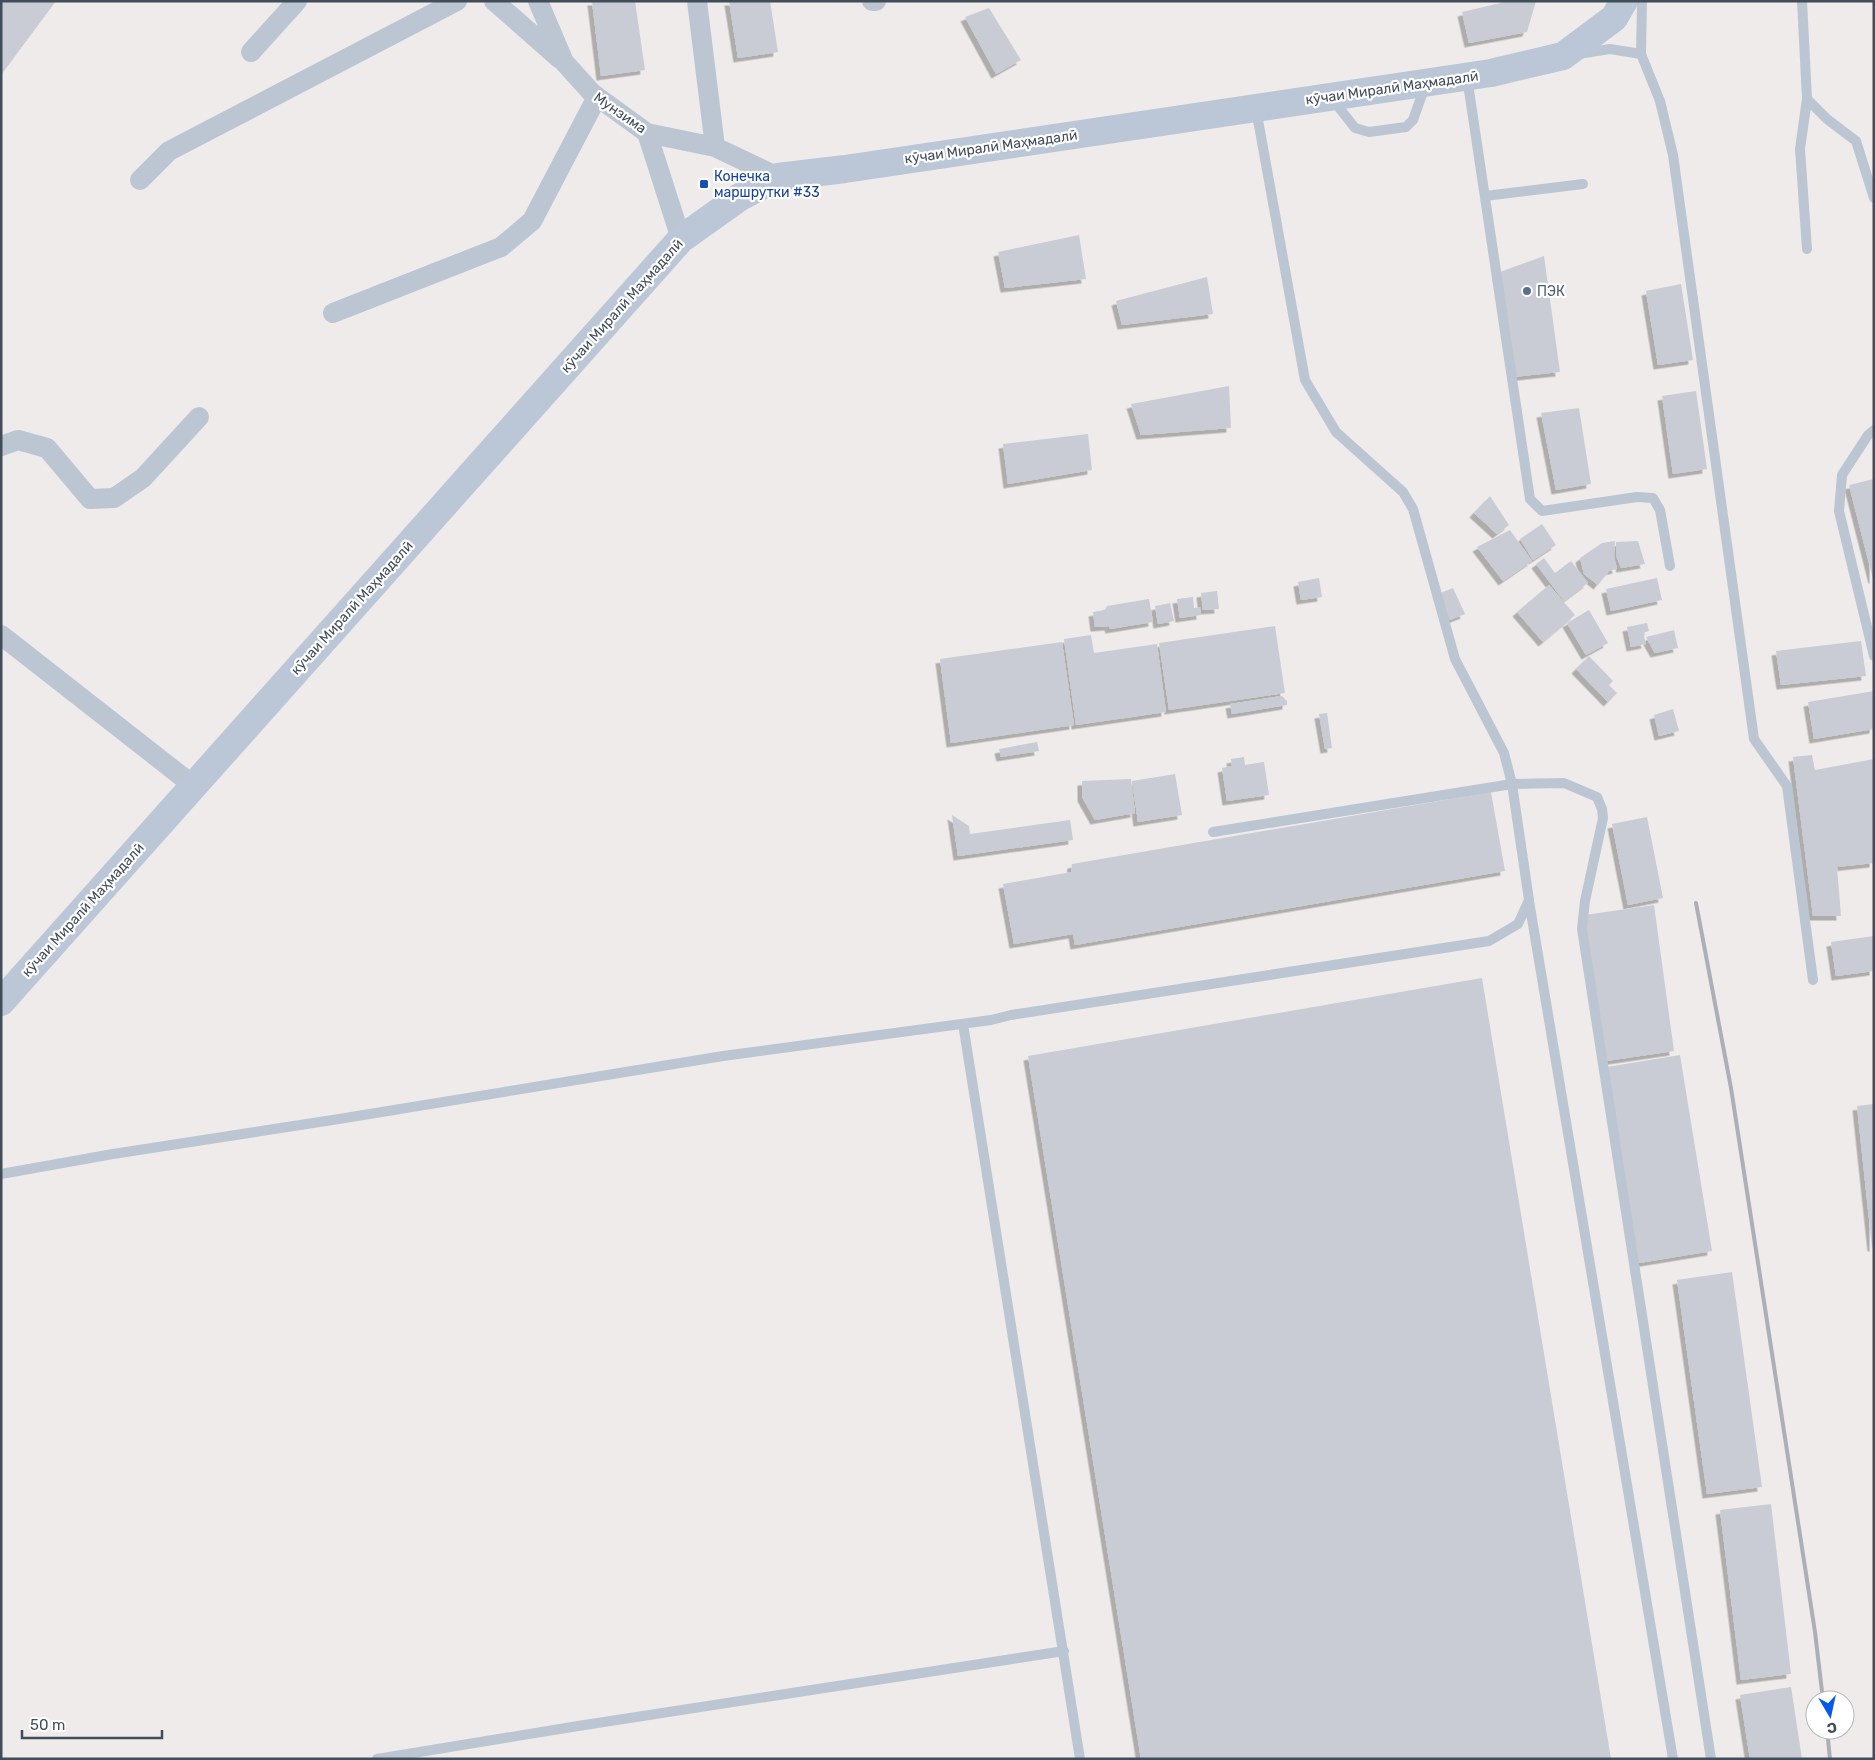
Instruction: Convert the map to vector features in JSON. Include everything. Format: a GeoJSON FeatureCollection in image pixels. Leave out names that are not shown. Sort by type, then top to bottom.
{"type":"FeatureCollection","features":[{"type":"Feature","properties":{"kind":"street"},"geometry":{"type":"LineString","coordinates":[[251,52],[297,1]]}},
{"type":"Feature","properties":{"kind":"street"},"geometry":{"type":"LineString","coordinates":[[140,180],[169,150],[457,1]]}},
{"type":"Feature","properties":{"kind":"street"},"geometry":{"type":"LineString","coordinates":[[494,1],[564,62]]}},
{"type":"Feature","properties":{"kind":"street","name":"Мунзима"},"geometry":{"type":"LineString","coordinates":[[538,1],[564,62],[597,97],[647,133],[715,147],[778,177]]}},
{"type":"Feature","properties":{"kind":"street"},"geometry":{"type":"LineString","coordinates":[[697,1],[715,147]]}},
{"type":"Feature","properties":{"kind":"street","name":"кӯчаи Миралӣ Маҳмадалӣ"},"geometry":{"type":"LineString","coordinates":[[1,1002],[681,239],[740,197],[778,177],[855,168],[1491,73],[1563,56],[1614,18],[1624,1]]}},
{"type":"Feature","properties":{"kind":"street"},"geometry":{"type":"LineString","coordinates":[[333,313],[501,247],[532,221],[597,97]]}},
{"type":"Feature","properties":{"kind":"street"},"geometry":{"type":"LineString","coordinates":[[647,133],[681,239]]}},
{"type":"Feature","properties":{"kind":"street"},"geometry":{"type":"LineString","coordinates":[[1,446],[18,440],[47,448],[90,499],[114,498],[143,478],[199,417]]}},
{"type":"Feature","properties":{"kind":"street"},"geometry":{"type":"LineString","coordinates":[[1,635],[194,786]]}},
{"type":"Feature","properties":{"kind":"lane"},"geometry":{"type":"LineString","coordinates":[[1642,1],[1641,54],[1660,101],[1673,155],[1754,739],[1786,786],[1813,980]]}},
{"type":"Feature","properties":{"kind":"lane"},"geometry":{"type":"LineString","coordinates":[[1802,1],[1807,99],[1800,149],[1807,249]]}},
{"type":"Feature","properties":{"kind":"lane"},"geometry":{"type":"LineString","coordinates":[[1563,56],[1610,49],[1641,54]]}},
{"type":"Feature","properties":{"kind":"lane"},"geometry":{"type":"LineString","coordinates":[[1467,77],[1530,499],[1542,511],[1637,497],[1653,498],[1660,510],[1670,566]]}},
{"type":"Feature","properties":{"kind":"lane"},"geometry":{"type":"LineString","coordinates":[[1331,97],[1355,128],[1369,132],[1406,127],[1413,120],[1426,83]]}},
{"type":"Feature","properties":{"kind":"lane"},"geometry":{"type":"LineString","coordinates":[[1807,99],[1827,119],[1856,141],[1874,198]]}},
{"type":"Feature","properties":{"kind":"lane"},"geometry":{"type":"LineString","coordinates":[[1255,108],[1305,380],[1336,432],[1403,492],[1413,509],[1455,659],[1504,753],[1512,784],[1529,900],[1674,1759]]}},
{"type":"Feature","properties":{"kind":"lane"},"geometry":{"type":"LineString","coordinates":[[1485,196],[1583,184]]}},
{"type":"Feature","properties":{"kind":"lane"},"geometry":{"type":"LineString","coordinates":[[1874,430],[1868,435],[1842,475],[1840,510],[1874,656]]}},
{"type":"Feature","properties":{"kind":"lane"},"geometry":{"type":"LineString","coordinates":[[1213,832],[1512,784],[1564,783],[1597,797],[1602,809],[1603,818],[1585,901],[1582,929],[1711,1759]]}},
{"type":"Feature","properties":{"kind":"lane"},"geometry":{"type":"LineString","coordinates":[[1,1174],[113,1154],[339,1120],[723,1056],[963,1024],[1489,941],[1518,924],[1529,900]]}},
{"type":"Feature","properties":{"kind":"lane"},"geometry":{"type":"LineString","coordinates":[[963,1024],[1080,1759]]}},
{"type":"Feature","properties":{"kind":"lane"},"geometry":{"type":"LineString","coordinates":[[377,1759],[588,1724],[1064,1651]]}},
{"type":"Feature","properties":{"kind":"building"},"geometry":{"type":"Polygon","coordinates":[[[1,1],[56,1],[1,75],[1,1]]]}},
{"type":"Feature","properties":{"kind":"building"},"geometry":{"type":"Polygon","coordinates":[[[592,1],[635,1],[645,70],[601,76],[592,1]]]}},
{"type":"Feature","properties":{"kind":"building"},"geometry":{"type":"Polygon","coordinates":[[[729,1],[770,1],[778,52],[738,58],[729,1]]]}},
{"type":"Feature","properties":{"kind":"building"},"geometry":{"type":"Polygon","coordinates":[[[1509,1],[1536,1],[1527,32],[1469,43],[1462,12],[1509,1]]]}},
{"type":"Feature","properties":{"kind":"building"},"geometry":{"type":"Polygon","coordinates":[[[989,8],[1021,60],[996,74],[965,17],[989,8]]]}},
{"type":"Feature","properties":{"kind":"building"},"geometry":{"type":"Polygon","coordinates":[[[1079,235],[1086,279],[1005,288],[998,252],[1079,235]]]}},
{"type":"Feature","properties":{"kind":"building"},"geometry":{"type":"Polygon","coordinates":[[[1544,256],[1560,372],[1513,377],[1500,272],[1544,256]]]}},
{"type":"Feature","properties":{"kind":"building"},"geometry":{"type":"Polygon","coordinates":[[[1207,277],[1213,314],[1122,325],[1116,301],[1207,277]]]}},
{"type":"Feature","properties":{"kind":"building"},"geometry":{"type":"Polygon","coordinates":[[[1681,284],[1693,360],[1658,365],[1646,291],[1681,284]]]}},
{"type":"Feature","properties":{"kind":"building"},"geometry":{"type":"Polygon","coordinates":[[[1229,386],[1231,428],[1141,435],[1131,404],[1229,386]]]}},
{"type":"Feature","properties":{"kind":"building"},"geometry":{"type":"Polygon","coordinates":[[[1696,391],[1707,469],[1673,474],[1662,396],[1696,391]]]}},
{"type":"Feature","properties":{"kind":"building"},"geometry":{"type":"Polygon","coordinates":[[[1579,408],[1591,484],[1556,490],[1541,413],[1579,408]]]}},
{"type":"Feature","properties":{"kind":"building"},"geometry":{"type":"Polygon","coordinates":[[[1088,434],[1092,470],[1008,484],[1003,444],[1088,434]]]}},
{"type":"Feature","properties":{"kind":"building"},"geometry":{"type":"Polygon","coordinates":[[[1874,479],[1874,579],[1873,579],[1849,485],[1874,479]]]}},
{"type":"Feature","properties":{"kind":"building"},"geometry":{"type":"Polygon","coordinates":[[[1490,496],[1509,525],[1497,534],[1474,513],[1490,496]]]}},
{"type":"Feature","properties":{"kind":"building"},"geometry":{"type":"Polygon","coordinates":[[[1542,524],[1556,545],[1533,560],[1520,539],[1542,524]]]}},
{"type":"Feature","properties":{"kind":"building"},"geometry":{"type":"Polygon","coordinates":[[[1510,530],[1532,561],[1503,581],[1477,547],[1510,530]]]}},
{"type":"Feature","properties":{"kind":"building"},"geometry":{"type":"Polygon","coordinates":[[[1615,541],[1614,556],[1617,569],[1609,571],[1598,585],[1584,574],[1580,558],[1602,543],[1615,541]]]}},
{"type":"Feature","properties":{"kind":"building"},"geometry":{"type":"Polygon","coordinates":[[[1638,541],[1645,564],[1621,568],[1616,555],[1616,542],[1638,541]]]}},
{"type":"Feature","properties":{"kind":"building"},"geometry":{"type":"Polygon","coordinates":[[[1544,558],[1555,573],[1571,561],[1588,583],[1564,601],[1536,564],[1544,558]]]}},
{"type":"Feature","properties":{"kind":"building"},"geometry":{"type":"Polygon","coordinates":[[[1319,578],[1322,597],[1301,600],[1298,582],[1319,578]]]}},
{"type":"Feature","properties":{"kind":"building"},"geometry":{"type":"Polygon","coordinates":[[[1657,578],[1662,600],[1611,611],[1606,589],[1657,578]]]}},
{"type":"Feature","properties":{"kind":"building"},"geometry":{"type":"Polygon","coordinates":[[[1549,585],[1575,615],[1543,642],[1517,612],[1549,585]]]}},
{"type":"Feature","properties":{"kind":"building"},"geometry":{"type":"Polygon","coordinates":[[[1453,588],[1465,614],[1450,620],[1438,594],[1453,588]]]}},
{"type":"Feature","properties":{"kind":"building"},"geometry":{"type":"Polygon","coordinates":[[[1217,591],[1219,609],[1203,610],[1201,593],[1217,591]]]}},
{"type":"Feature","properties":{"kind":"building"},"geometry":{"type":"Polygon","coordinates":[[[1193,597],[1194,608],[1200,607],[1201,615],[1180,618],[1177,599],[1193,597]]]}},
{"type":"Feature","properties":{"kind":"building"},"geometry":{"type":"Polygon","coordinates":[[[1149,599],[1153,622],[1110,629],[1109,626],[1095,627],[1093,612],[1105,610],[1107,606],[1149,599]]]}},
{"type":"Feature","properties":{"kind":"building"},"geometry":{"type":"Polygon","coordinates":[[[1170,603],[1174,621],[1158,624],[1155,606],[1170,603]]]}},
{"type":"Feature","properties":{"kind":"building"},"geometry":{"type":"Polygon","coordinates":[[[1589,610],[1608,643],[1586,655],[1567,623],[1589,610]]]}},
{"type":"Feature","properties":{"kind":"building"},"geometry":{"type":"Polygon","coordinates":[[[1647,623],[1649,631],[1643,633],[1646,644],[1631,647],[1627,627],[1647,623]]]}},
{"type":"Feature","properties":{"kind":"building"},"geometry":{"type":"Polygon","coordinates":[[[1275,626],[1285,693],[1169,710],[1159,643],[1275,626]]]}},
{"type":"Feature","properties":{"kind":"building"},"geometry":{"type":"Polygon","coordinates":[[[1674,630],[1678,648],[1655,653],[1646,637],[1674,630]]]}},
{"type":"Feature","properties":{"kind":"building"},"geometry":{"type":"Polygon","coordinates":[[[1091,635],[1094,653],[1157,644],[1166,712],[1076,725],[1064,639],[1091,635]]]}},
{"type":"Feature","properties":{"kind":"building"},"geometry":{"type":"Polygon","coordinates":[[[1861,641],[1866,676],[1781,685],[1776,651],[1861,641]]]}},
{"type":"Feature","properties":{"kind":"building"},"geometry":{"type":"Polygon","coordinates":[[[1062,642],[1074,725],[951,743],[940,659],[1062,642]]]}},
{"type":"Feature","properties":{"kind":"building"},"geometry":{"type":"Polygon","coordinates":[[[1589,656],[1613,681],[1609,685],[1617,693],[1608,702],[1576,669],[1589,656]]]}},
{"type":"Feature","properties":{"kind":"building"},"geometry":{"type":"Polygon","coordinates":[[[1874,691],[1874,729],[1814,739],[1808,702],[1874,691]]]}},
{"type":"Feature","properties":{"kind":"building"},"geometry":{"type":"Polygon","coordinates":[[[1282,696],[1287,701],[1287,705],[1232,714],[1230,704],[1282,696]]]}},
{"type":"Feature","properties":{"kind":"building"},"geometry":{"type":"Polygon","coordinates":[[[1673,709],[1679,731],[1659,736],[1654,715],[1673,709]]]}},
{"type":"Feature","properties":{"kind":"building"},"geometry":{"type":"Polygon","coordinates":[[[1327,713],[1332,748],[1325,749],[1319,714],[1327,713]]]}},
{"type":"Feature","properties":{"kind":"building"},"geometry":{"type":"Polygon","coordinates":[[[1037,742],[1039,751],[1001,757],[999,749],[1037,742]]]}},
{"type":"Feature","properties":{"kind":"building"},"geometry":{"type":"Polygon","coordinates":[[[1812,755],[1815,770],[1874,759],[1874,863],[1837,867],[1841,916],[1813,916],[1793,757],[1812,755]]]}},
{"type":"Feature","properties":{"kind":"building"},"geometry":{"type":"Polygon","coordinates":[[[1244,757],[1245,765],[1264,762],[1269,795],[1227,801],[1222,768],[1232,766],[1231,759],[1244,757]]]}},
{"type":"Feature","properties":{"kind":"building"},"geometry":{"type":"Polygon","coordinates":[[[1175,774],[1182,815],[1138,822],[1132,781],[1175,774]]]}},
{"type":"Feature","properties":{"kind":"building"},"geometry":{"type":"Polygon","coordinates":[[[1131,779],[1135,813],[1095,820],[1082,797],[1082,781],[1131,779]]]}},
{"type":"Feature","properties":{"kind":"building"},"geometry":{"type":"Polygon","coordinates":[[[1491,792],[1505,871],[1075,945],[1073,934],[1014,944],[1003,884],[1071,872],[1072,864],[1491,792]]]}},
{"type":"Feature","properties":{"kind":"building"},"geometry":{"type":"Polygon","coordinates":[[[952,815],[969,826],[970,834],[1070,820],[1073,840],[958,856],[952,815]]]}},
{"type":"Feature","properties":{"kind":"building"},"geometry":{"type":"Polygon","coordinates":[[[1647,817],[1663,898],[1628,905],[1612,824],[1647,817]]]}},
{"type":"Feature","properties":{"kind":"building"},"geometry":{"type":"Polygon","coordinates":[[[1654,905],[1674,1051],[1606,1061],[1585,915],[1654,905]]]}},
{"type":"Feature","properties":{"kind":"building"},"geometry":{"type":"Polygon","coordinates":[[[1874,936],[1874,971],[1836,976],[1831,942],[1874,936]]]}},
{"type":"Feature","properties":{"kind":"building"},"geometry":{"type":"Polygon","coordinates":[[[1482,978],[1611,1759],[1141,1759],[1028,1056],[1482,978]]]}},
{"type":"Feature","properties":{"kind":"building"},"geometry":{"type":"Polygon","coordinates":[[[1680,1055],[1712,1251],[1639,1263],[1607,1067],[1680,1055]]]}},
{"type":"Feature","properties":{"kind":"building"},"geometry":{"type":"Polygon","coordinates":[[[1874,1104],[1874,1247],[1872,1247],[1857,1106],[1874,1104]]]}},
{"type":"Feature","properties":{"kind":"building"},"geometry":{"type":"Polygon","coordinates":[[[1732,1272],[1762,1487],[1707,1494],[1677,1280],[1732,1272]]]}},
{"type":"Feature","properties":{"kind":"building"},"geometry":{"type":"Polygon","coordinates":[[[1771,1504],[1791,1674],[1741,1680],[1720,1510],[1771,1504]]]}},
{"type":"Feature","properties":{"kind":"building"},"geometry":{"type":"Polygon","coordinates":[[[1791,1687],[1802,1759],[1750,1759],[1740,1695],[1791,1687]]]}},
{"type":"Feature","properties":{"kind":"railway"},"geometry":{"type":"LineString","coordinates":[[1696,903],[1731,1088],[1815,1632],[1822,1690]]}},
{"type":"Feature","properties":{"kind":"railway"},"geometry":{"type":"LineString","coordinates":[[1828,1740],[1830,1759]]}},
{"type":"Feature","properties":{"kind":"place","name":"Конечка маршрутки #33"},"geometry":{"type":"Point","coordinates":[704,184]}},
{"type":"Feature","properties":{"kind":"place","name":"ПЭК"},"geometry":{"type":"Point","coordinates":[1527,291]}}]}
